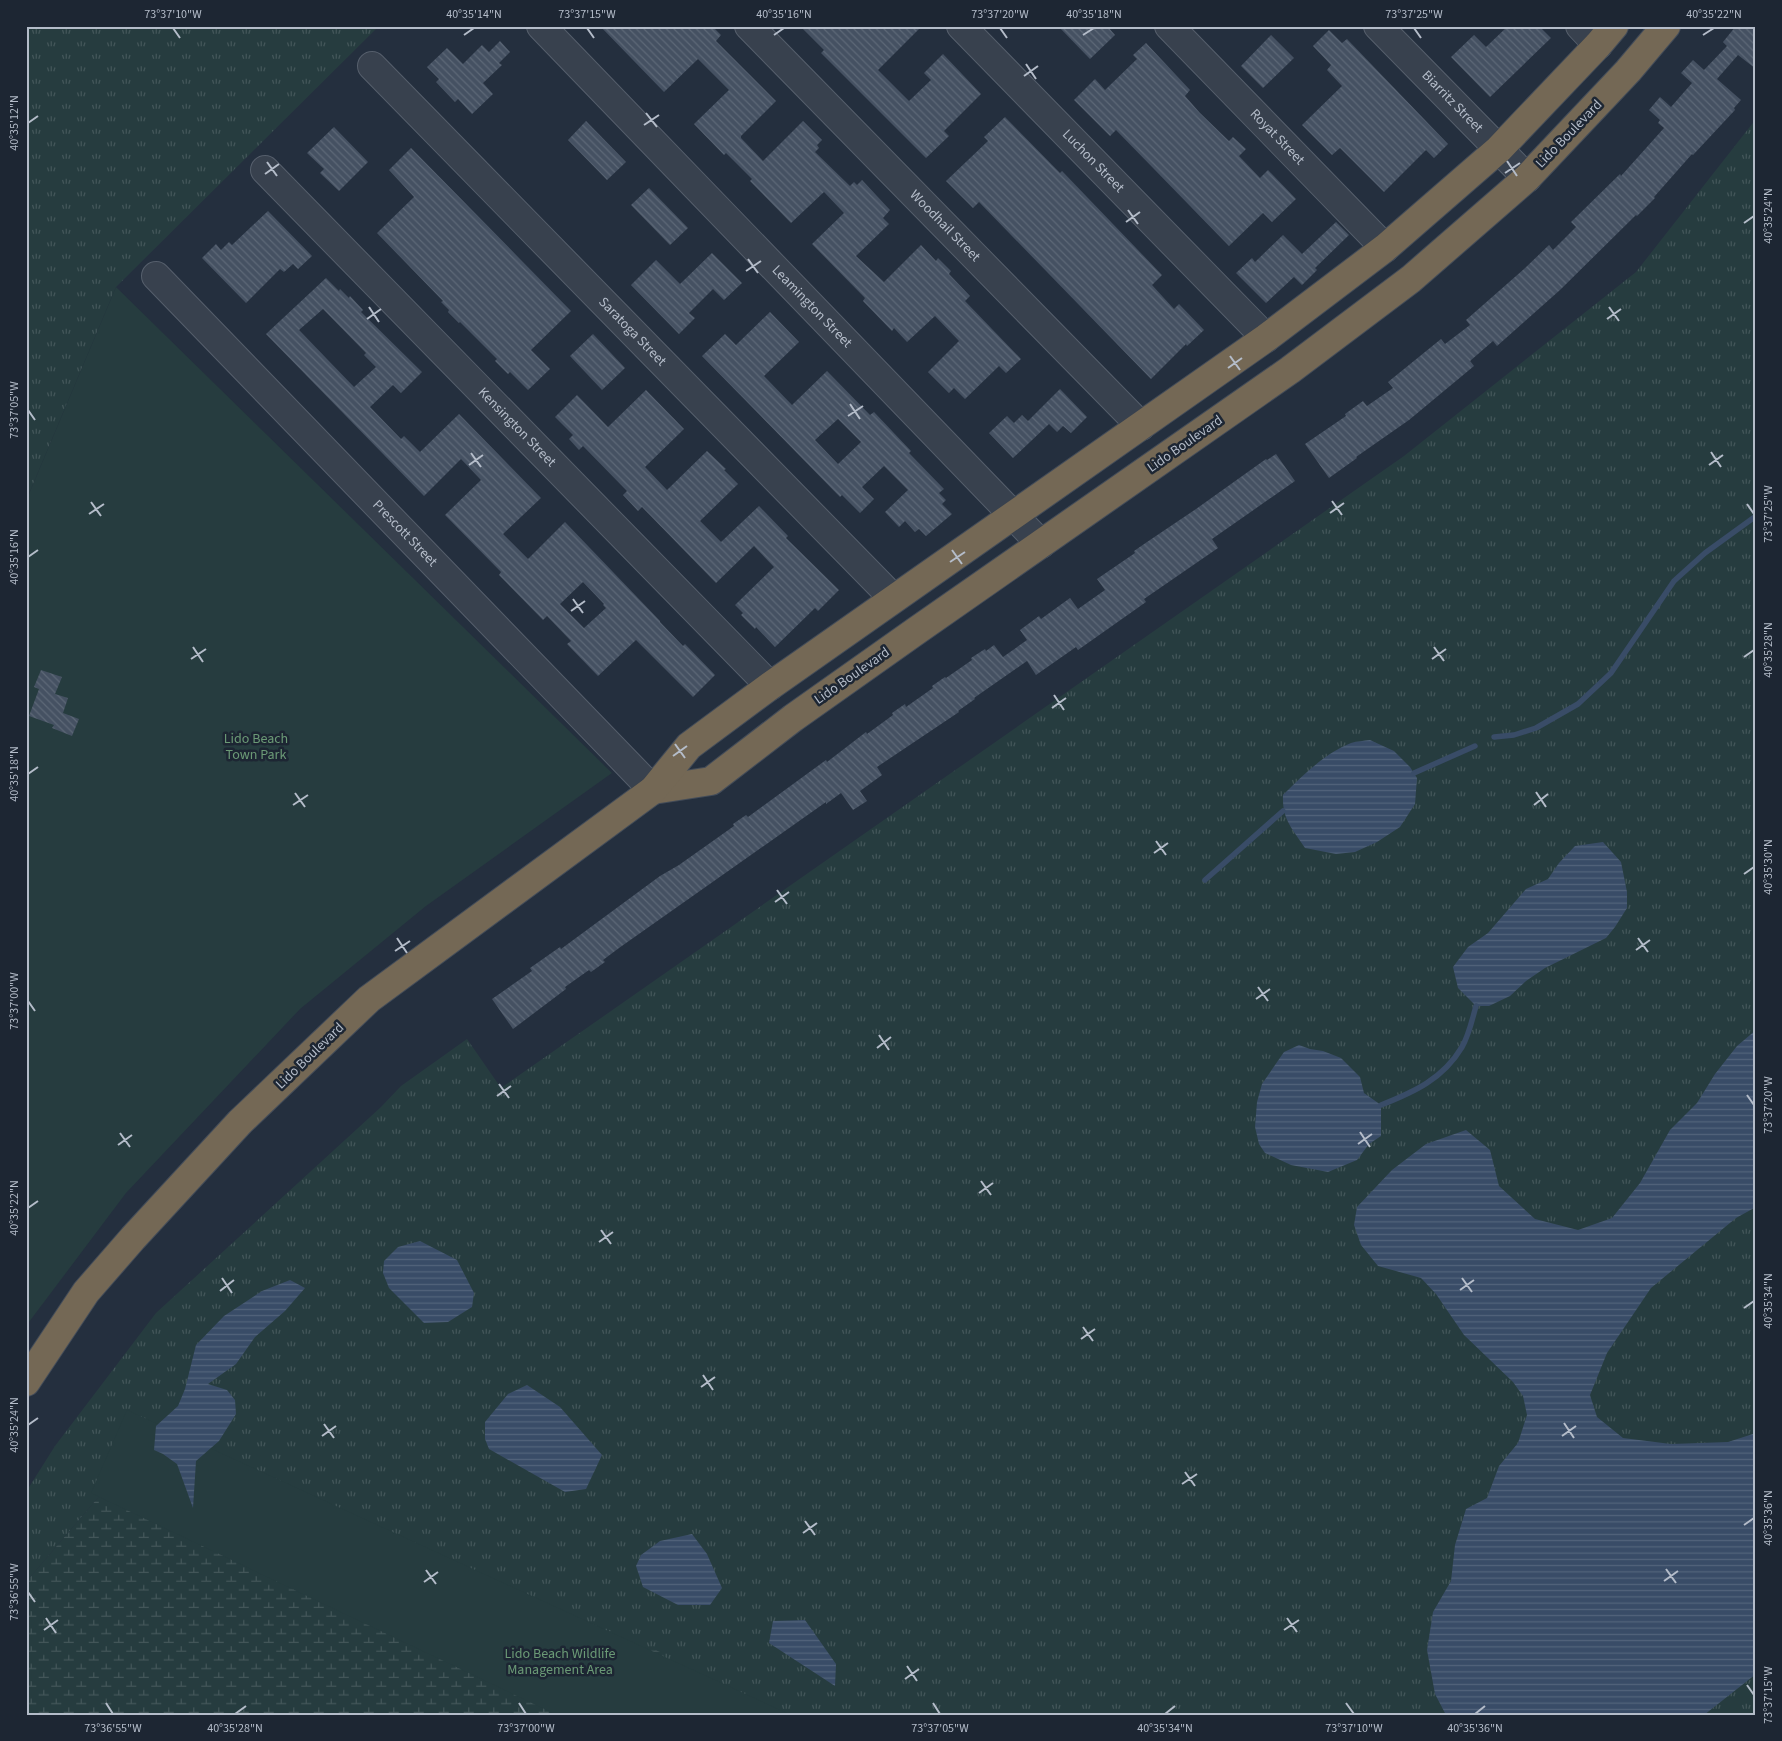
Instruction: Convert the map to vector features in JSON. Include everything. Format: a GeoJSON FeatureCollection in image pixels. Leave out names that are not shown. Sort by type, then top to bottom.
{"type":"FeatureCollection","features":[{"type":"Feature","properties":{"kind":"highway","name":"Lido Boulevard"},"geometry":{"type":"LineString","coordinates":[[653,790],[712,780],[793,718],[1290,370],[1411,279],[1527,178],[1628,71],[1666,26]]}},
{"type":"Feature","properties":{"kind":"highway","name":"Lido Boulevard"},"geometry":{"type":"LineString","coordinates":[[26,1382],[86,1292],[132,1238],[240,1122],[369,999],[653,790],[689,746],[770,686],[1266,338],[1385,248],[1499,149],[1597,32]]}},
{"type":"Feature","properties":{"kind":"street","name":"Leamington Street"},"geometry":{"type":"LineString","coordinates":[[541,26],[1041,544]]}},
{"type":"Feature","properties":{"kind":"street","name":"Woodhail Street"},"geometry":{"type":"LineString","coordinates":[[750,26],[1141,426]]}},
{"type":"Feature","properties":{"kind":"street","name":"Luchon Street"},"geometry":{"type":"LineString","coordinates":[[961,26],[1266,338]]}},
{"type":"Feature","properties":{"kind":"street","name":"Royat Street"},"geometry":{"type":"LineString","coordinates":[[1169,26],[1385,248]]}},
{"type":"Feature","properties":{"kind":"street","name":"Biarritz Street"},"geometry":{"type":"LineString","coordinates":[[1378,26],[1527,178]]}},
{"type":"Feature","properties":{"kind":"street","name":"Saratoga Street"},"geometry":{"type":"LineString","coordinates":[[372,66],[893,598]]}},
{"type":"Feature","properties":{"kind":"street","name":"Kensington Street"},"geometry":{"type":"LineString","coordinates":[[265,170],[770,686]]}},
{"type":"Feature","properties":{"kind":"street","name":"Prescott Street"},"geometry":{"type":"LineString","coordinates":[[156,276],[653,790]]}},
{"type":"Feature","properties":{"kind":"green space"},"geometry":{"type":"Polygon","coordinates":[[[26,26],[379,26],[116,287],[26,501],[26,26]]]}},
{"type":"Feature","properties":{"kind":"green space"},"geometry":{"type":"Polygon","coordinates":[[[1756,119],[1756,1715],[703,1715],[120,1472],[26,1582],[26,1492],[55,1446],[156,1313],[381,1107],[401,1086],[467,1039],[501,1088],[1404,456],[1636,272],[1756,119]]]}},
{"type":"Feature","properties":{"kind":"green space","name":"Lido Beach Town Park"},"geometry":{"type":"Polygon","coordinates":[[[116,287],[612,773],[426,906],[300,1009],[126,1193],[26,1326],[26,501],[116,287]]]}},
{"type":"Feature","properties":{"kind":"green space","name":"Lido Beach Wildlife Management Area"},"geometry":{"type":"Polygon","coordinates":[[[127,1410],[791,1715],[557,1715],[91,1493],[127,1410]]]}},
{"type":"Feature","properties":{"kind":"green space"},"geometry":{"type":"Polygon","coordinates":[[[120,1472],[314,1510],[660,1652],[704,1715],[26,1715],[26,1582],[120,1472]]]}},
{"type":"Feature","properties":{"kind":"water"},"geometry":{"type":"Polygon","coordinates":[[[1370,740],[1394,751],[1410,767],[1417,778],[1415,804],[1400,827],[1377,842],[1355,852],[1336,854],[1305,848],[1286,817],[1283,795],[1306,773],[1341,747],[1358,741],[1370,740]]]}},
{"type":"Feature","properties":{"kind":"water"},"geometry":{"type":"Polygon","coordinates":[[[1603,842],[1621,862],[1627,892],[1627,908],[1615,927],[1606,938],[1545,968],[1526,981],[1510,996],[1489,1006],[1476,1006],[1458,988],[1453,967],[1468,947],[1488,933],[1526,889],[1548,879],[1559,863],[1575,846],[1603,842]]]}},
{"type":"Feature","properties":{"kind":"water"},"geometry":{"type":"Polygon","coordinates":[[[1756,1030],[1756,1207],[1736,1218],[1651,1288],[1607,1353],[1590,1395],[1597,1417],[1623,1438],[1671,1444],[1728,1442],[1756,1433],[1756,1674],[1704,1715],[1446,1715],[1435,1694],[1427,1650],[1433,1612],[1451,1581],[1455,1545],[1466,1509],[1487,1498],[1499,1466],[1518,1443],[1527,1415],[1523,1396],[1513,1382],[1464,1335],[1436,1294],[1421,1278],[1378,1266],[1361,1245],[1354,1225],[1357,1207],[1392,1170],[1426,1144],[1466,1130],[1490,1150],[1499,1186],[1535,1219],[1578,1230],[1612,1218],[1640,1183],[1670,1130],[1697,1103],[1715,1074],[1737,1046],[1756,1030]]]}},
{"type":"Feature","properties":{"kind":"water"},"geometry":{"type":"Polygon","coordinates":[[[1299,1045],[1341,1058],[1360,1077],[1364,1093],[1381,1105],[1381,1136],[1369,1144],[1357,1160],[1328,1172],[1291,1165],[1265,1153],[1259,1144],[1255,1127],[1257,1102],[1262,1084],[1284,1052],[1299,1045]]]}},
{"type":"Feature","properties":{"kind":"water"},"geometry":{"type":"Polygon","coordinates":[[[420,1241],[457,1260],[474,1293],[472,1307],[448,1322],[424,1323],[389,1288],[383,1273],[384,1261],[398,1247],[420,1241]]]}},
{"type":"Feature","properties":{"kind":"water"},"geometry":{"type":"Polygon","coordinates":[[[290,1280],[305,1288],[285,1311],[255,1337],[236,1364],[208,1384],[227,1390],[235,1400],[236,1414],[219,1441],[196,1461],[193,1508],[177,1464],[154,1450],[156,1426],[178,1406],[185,1389],[196,1345],[224,1316],[262,1291],[290,1280]]]}},
{"type":"Feature","properties":{"kind":"water"},"geometry":{"type":"Polygon","coordinates":[[[527,1385],[560,1407],[602,1455],[586,1489],[565,1492],[489,1449],[485,1439],[485,1422],[508,1394],[527,1385]]]}},
{"type":"Feature","properties":{"kind":"water"},"geometry":{"type":"Polygon","coordinates":[[[692,1534],[707,1554],[722,1588],[710,1605],[678,1605],[643,1587],[636,1566],[641,1555],[660,1541],[692,1534]]]}},
{"type":"Feature","properties":{"kind":"water"},"geometry":{"type":"Polygon","coordinates":[[[805,1620],[836,1664],[835,1686],[769,1643],[773,1621],[805,1620]]]}},
{"type":"Feature","properties":{"kind":"building"},"geometry":{"type":"Polygon","coordinates":[[[600,26],[712,26],[721,35],[716,41],[776,101],[741,138],[763,161],[803,121],[822,140],[817,145],[819,148],[815,152],[850,186],[854,182],[857,185],[862,180],[890,210],[883,218],[889,224],[856,256],[884,282],[921,245],[936,261],[938,258],[951,271],[949,274],[970,296],[965,301],[1021,359],[1006,373],[999,366],[965,399],[954,388],[949,393],[928,372],[959,341],[935,316],[907,342],[894,328],[892,331],[863,301],[865,298],[812,244],[844,213],[824,192],[791,223],[750,181],[752,179],[726,153],[724,155],[694,124],[729,90],[698,59],[664,92],[600,26]]]}},
{"type":"Feature","properties":{"kind":"building"},"geometry":{"type":"Polygon","coordinates":[[[800,26],[922,26],[878,70],[909,101],[931,80],[924,73],[943,54],[981,94],[944,131],[949,136],[926,158],[821,53],[824,50],[800,26]]]}},
{"type":"Feature","properties":{"kind":"building"},"geometry":{"type":"Polygon","coordinates":[[[1058,26],[1107,26],[1115,35],[1090,59],[1058,26]]]}},
{"type":"Feature","properties":{"kind":"building"},"geometry":{"type":"Polygon","coordinates":[[[1508,26],[1539,26],[1551,38],[1490,97],[1451,57],[1474,35],[1486,47],[1508,26]]]}},
{"type":"Feature","properties":{"kind":"building"},"geometry":{"type":"Polygon","coordinates":[[[1736,26],[1756,26],[1756,69],[1738,55],[1717,79],[1741,100],[1734,108],[1735,110],[1692,154],[1655,198],[1560,290],[1497,346],[1493,341],[1470,361],[1474,366],[1409,420],[1329,478],[1305,444],[1346,416],[1345,414],[1363,401],[1367,406],[1393,388],[1388,382],[1441,339],[1445,344],[1470,325],[1466,320],[1549,245],[1553,250],[1576,227],[1571,222],[1620,174],[1621,176],[1664,128],[1658,123],[1660,120],[1649,110],[1660,97],[1671,107],[1692,83],[1681,73],[1693,60],[1704,70],[1727,46],[1723,42],[1736,26]]]}},
{"type":"Feature","properties":{"kind":"building"},"geometry":{"type":"Polygon","coordinates":[[[1329,30],[1342,43],[1347,39],[1448,144],[1434,158],[1426,150],[1384,192],[1340,148],[1332,155],[1302,125],[1342,86],[1327,70],[1331,65],[1313,46],[1329,30]]]}},
{"type":"Feature","properties":{"kind":"building"},"geometry":{"type":"Polygon","coordinates":[[[1271,35],[1294,58],[1263,88],[1241,66],[1271,35]]]}},
{"type":"Feature","properties":{"kind":"building"},"geometry":{"type":"Polygon","coordinates":[[[500,41],[510,52],[499,63],[502,65],[483,83],[493,94],[472,114],[458,99],[455,102],[436,82],[439,79],[427,67],[447,48],[463,64],[482,45],[489,52],[500,41]]]}},
{"type":"Feature","properties":{"kind":"building"},"geometry":{"type":"Polygon","coordinates":[[[1146,43],[1190,90],[1185,96],[1200,113],[1229,141],[1233,137],[1246,149],[1239,156],[1260,178],[1268,170],[1296,199],[1272,222],[1263,213],[1229,246],[1116,130],[1110,136],[1074,100],[1095,79],[1105,90],[1137,59],[1133,55],[1146,43]]]}},
{"type":"Feature","properties":{"kind":"building"},"geometry":{"type":"Polygon","coordinates":[[[1005,117],[1060,173],[1062,171],[1162,275],[1152,285],[1174,309],[1179,304],[1204,330],[1187,346],[1186,344],[1151,379],[979,202],[973,208],[946,181],[988,141],[984,137],[1005,117]]]}},
{"type":"Feature","properties":{"kind":"building"},"geometry":{"type":"Polygon","coordinates":[[[586,121],[626,162],[607,180],[568,140],[586,121]]]}},
{"type":"Feature","properties":{"kind":"building"},"geometry":{"type":"Polygon","coordinates":[[[334,127],[368,162],[339,191],[320,173],[324,169],[307,153],[334,127]]]}},
{"type":"Feature","properties":{"kind":"building"},"geometry":{"type":"Polygon","coordinates":[[[411,148],[571,311],[531,350],[550,369],[528,390],[510,372],[508,374],[495,361],[497,359],[448,312],[449,310],[441,302],[443,301],[377,233],[414,197],[389,170],[411,148]]]}},
{"type":"Feature","properties":{"kind":"building"},"geometry":{"type":"Polygon","coordinates":[[[649,188],[688,228],[670,245],[631,205],[649,188]]]}},
{"type":"Feature","properties":{"kind":"building"},"geometry":{"type":"Polygon","coordinates":[[[268,211],[312,256],[298,269],[293,264],[284,272],[280,269],[246,303],[202,258],[216,244],[221,250],[229,242],[232,245],[268,211]]]}},
{"type":"Feature","properties":{"kind":"building"},"geometry":{"type":"Polygon","coordinates":[[[1336,222],[1349,235],[1315,268],[1317,270],[1302,285],[1294,277],[1266,303],[1236,273],[1252,258],[1255,262],[1283,235],[1302,254],[1336,222]]]}},
{"type":"Feature","properties":{"kind":"building"},"geometry":{"type":"Polygon","coordinates":[[[712,253],[742,283],[724,300],[713,289],[689,313],[695,318],[679,334],[631,285],[656,260],[680,284],[712,253]]]}},
{"type":"Feature","properties":{"kind":"building"},"geometry":{"type":"Polygon","coordinates":[[[326,278],[339,291],[340,289],[349,298],[350,296],[363,310],[361,312],[422,372],[401,393],[393,385],[370,407],[401,439],[404,436],[420,452],[459,414],[541,498],[503,534],[528,559],[565,522],[683,646],[685,644],[715,675],[693,697],[636,640],[598,676],[567,644],[571,641],[547,616],[543,620],[499,575],[501,572],[445,515],[481,480],[461,459],[424,496],[266,334],[326,278]],[[323,309],[299,330],[354,387],[376,367],[364,355],[366,353],[323,309]],[[583,582],[560,604],[584,628],[606,608],[583,582]]]}},
{"type":"Feature","properties":{"kind":"building"},"geometry":{"type":"Polygon","coordinates":[[[770,312],[799,342],[764,376],[792,405],[827,371],[870,415],[874,412],[911,451],[909,453],[944,489],[939,493],[946,500],[942,504],[952,514],[926,536],[919,529],[915,532],[905,521],[899,527],[885,512],[908,490],[884,466],[862,487],[874,499],[860,513],[842,495],[840,497],[702,356],[725,334],[736,345],[770,312]],[[838,419],[815,440],[838,464],[861,442],[838,419]]]}},
{"type":"Feature","properties":{"kind":"building"},"geometry":{"type":"Polygon","coordinates":[[[593,334],[625,368],[602,390],[570,356],[593,334]]]}},
{"type":"Feature","properties":{"kind":"building"},"geometry":{"type":"Polygon","coordinates":[[[1060,389],[1087,417],[1071,433],[1063,426],[1057,432],[1049,424],[1013,458],[989,433],[1007,416],[1014,423],[1022,415],[1028,421],[1060,389]]]}},
{"type":"Feature","properties":{"kind":"building"},"geometry":{"type":"Polygon","coordinates":[[[646,390],[684,429],[645,467],[667,490],[707,451],[726,469],[724,470],[738,484],[700,521],[721,542],[759,506],[788,536],[786,538],[839,590],[818,611],[815,608],[775,647],[756,627],[755,629],[741,615],[743,613],[735,605],[774,567],[754,546],[716,583],[642,507],[638,511],[623,495],[627,491],[583,446],[579,450],[569,439],[573,435],[555,417],[577,395],[608,427],[646,390]]]}},
{"type":"Feature","properties":{"kind":"building"},"geometry":{"type":"Polygon","coordinates":[[[1276,454],[1295,481],[1212,539],[1218,548],[1144,599],[1146,602],[1078,650],[1076,647],[1036,675],[1027,661],[974,698],[959,712],[877,767],[882,775],[860,791],[867,801],[853,810],[841,793],[826,804],[826,802],[619,948],[603,960],[605,962],[591,972],[589,970],[565,987],[566,989],[513,1029],[492,999],[532,971],[530,968],[560,947],[561,949],[660,876],[679,865],[734,826],[733,824],[746,815],[748,817],[826,760],[827,762],[866,732],[867,734],[905,704],[906,707],[933,688],[932,686],[972,660],[971,658],[994,645],[1003,657],[1027,640],[1020,630],[1039,616],[1041,619],[1070,598],[1078,609],[1105,590],[1097,579],[1135,553],[1134,551],[1266,459],[1276,454]]]}},
{"type":"Feature","properties":{"kind":"building"},"geometry":{"type":"Polygon","coordinates":[[[41,670],[62,677],[55,694],[68,698],[63,713],[79,719],[72,736],[52,728],[54,725],[29,716],[39,689],[34,687],[41,670]]]}},
{"type":"Feature","properties":{"kind":"waterway"},"geometry":{"type":"LineString","coordinates":[[1494,737],[1514,735],[1536,728],[1578,704],[1611,673],[1674,581],[1705,553],[1756,516]]}},
{"type":"Feature","properties":{"kind":"waterway"},"geometry":{"type":"LineString","coordinates":[[1414,773],[1475,746]]}},
{"type":"Feature","properties":{"kind":"waterway"},"geometry":{"type":"LineString","coordinates":[[1205,880],[1283,811]]}},
{"type":"Feature","properties":{"kind":"waterway"},"geometry":{"type":"LineString","coordinates":[[1381,1105],[1427,1083],[1446,1068],[1462,1047],[1476,1006]]}}]}
